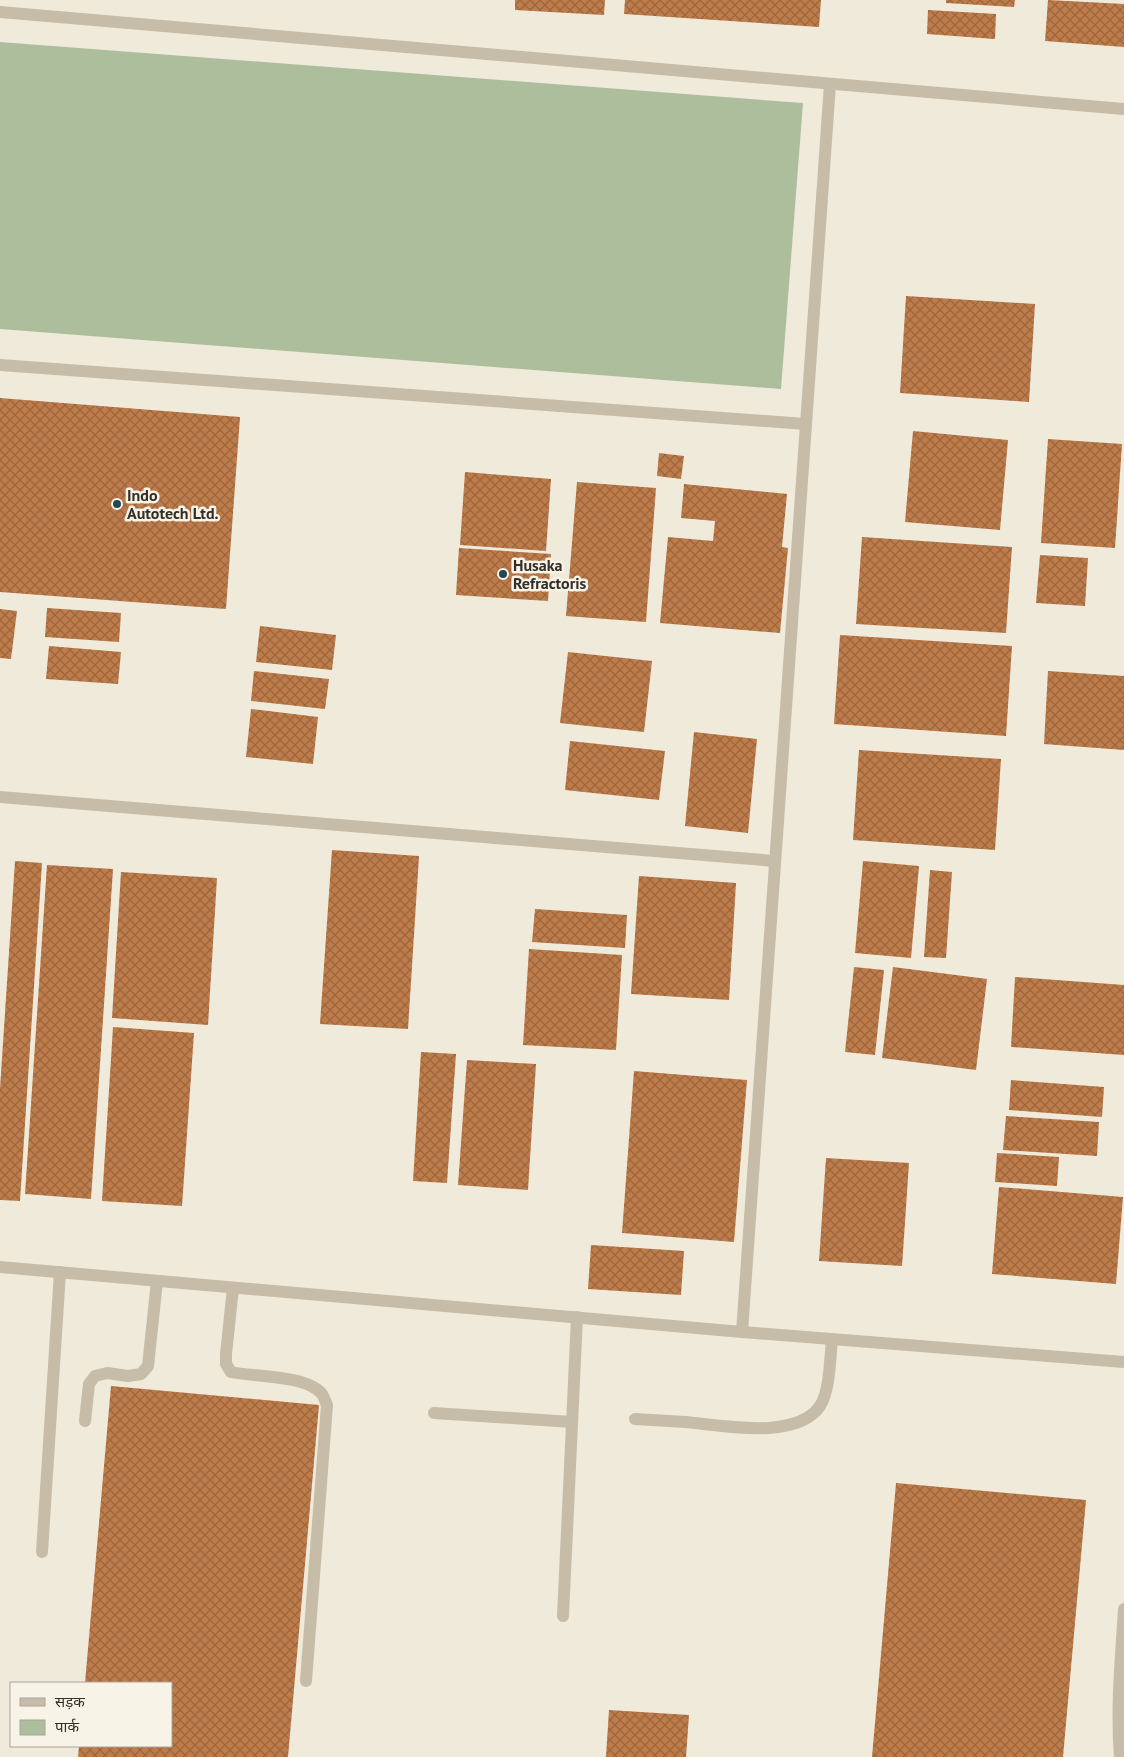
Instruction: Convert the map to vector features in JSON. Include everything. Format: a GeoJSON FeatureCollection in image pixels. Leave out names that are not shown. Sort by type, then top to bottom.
{"type":"FeatureCollection","features":[{"type":"Feature","properties":{"kind":"lane"},"geometry":{"type":"LineString","coordinates":[[0,12],[1124,109]]}},
{"type":"Feature","properties":{"kind":"lane"},"geometry":{"type":"LineString","coordinates":[[742,1332],[830,84]]}},
{"type":"Feature","properties":{"kind":"lane"},"geometry":{"type":"LineString","coordinates":[[0,365],[806,424]]}},
{"type":"Feature","properties":{"kind":"lane"},"geometry":{"type":"LineString","coordinates":[[0,797],[775,861]]}},
{"type":"Feature","properties":{"kind":"lane"},"geometry":{"type":"LineString","coordinates":[[0,1267],[742,1332],[1124,1362]]}},
{"type":"Feature","properties":{"kind":"lane"},"geometry":{"type":"LineString","coordinates":[[42,1552],[60,1272]]}},
{"type":"Feature","properties":{"kind":"lane"},"geometry":{"type":"LineString","coordinates":[[85,1421],[89,1384],[95,1376],[107,1373],[128,1376],[141,1374],[148,1366],[157,1281]]}},
{"type":"Feature","properties":{"kind":"lane"},"geometry":{"type":"LineString","coordinates":[[233,1288],[226,1354],[226,1364],[231,1372],[306,1384],[322,1394],[327,1405],[306,1681]]}},
{"type":"Feature","properties":{"kind":"lane"},"geometry":{"type":"LineString","coordinates":[[563,1616],[577,1318]]}},
{"type":"Feature","properties":{"kind":"lane"},"geometry":{"type":"LineString","coordinates":[[635,1420],[750,1428],[780,1426],[798,1422],[811,1415],[820,1406],[826,1394],[832,1339]]}},
{"type":"Feature","properties":{"kind":"lane"},"geometry":{"type":"LineString","coordinates":[[434,1413],[572,1422]]}},
{"type":"Feature","properties":{"kind":"lane"},"geometry":{"type":"LineString","coordinates":[[1120,1757],[1118,1734],[1119,1680],[1124,1609]]}},
{"type":"Feature","properties":{"kind":"green space"},"geometry":{"type":"Polygon","coordinates":[[[0,42],[803,103],[781,389],[0,329],[0,42]]]}},
{"type":"Feature","properties":{"kind":"building"},"geometry":{"type":"Polygon","coordinates":[[[515,0],[605,0],[604,15],[515,10],[515,0]]]}},
{"type":"Feature","properties":{"kind":"building"},"geometry":{"type":"Polygon","coordinates":[[[625,0],[821,0],[819,27],[624,14],[625,0]]]}},
{"type":"Feature","properties":{"kind":"building"},"geometry":{"type":"Polygon","coordinates":[[[946,0],[1015,0],[1014,7],[946,3],[946,0]]]}},
{"type":"Feature","properties":{"kind":"building"},"geometry":{"type":"Polygon","coordinates":[[[1048,0],[1124,4],[1124,47],[1045,41],[1048,0]]]}},
{"type":"Feature","properties":{"kind":"building"},"geometry":{"type":"Polygon","coordinates":[[[928,10],[996,14],[995,39],[927,34],[928,10]]]}},
{"type":"Feature","properties":{"kind":"building"},"geometry":{"type":"Polygon","coordinates":[[[906,296],[1035,304],[1029,402],[900,393],[906,296]]]}},
{"type":"Feature","properties":{"kind":"building","name":"Indo Autotech Ltd."},"geometry":{"type":"Polygon","coordinates":[[[0,398],[240,417],[226,609],[0,592],[0,398]]]}},
{"type":"Feature","properties":{"kind":"building"},"geometry":{"type":"Polygon","coordinates":[[[913,431],[1008,440],[1000,530],[905,522],[913,431]]]}},
{"type":"Feature","properties":{"kind":"building"},"geometry":{"type":"Polygon","coordinates":[[[1048,439],[1122,444],[1115,548],[1041,543],[1048,439]]]}},
{"type":"Feature","properties":{"kind":"building"},"geometry":{"type":"Polygon","coordinates":[[[659,453],[684,456],[681,479],[657,476],[659,453]]]}},
{"type":"Feature","properties":{"kind":"building"},"geometry":{"type":"Polygon","coordinates":[[[465,472],[551,479],[546,551],[460,545],[465,472]]]}},
{"type":"Feature","properties":{"kind":"building"},"geometry":{"type":"Polygon","coordinates":[[[577,482],[656,488],[646,622],[566,616],[577,482]]]}},
{"type":"Feature","properties":{"kind":"building"},"geometry":{"type":"Polygon","coordinates":[[[684,484],[787,494],[782,547],[788,548],[780,633],[660,623],[668,537],[713,541],[715,521],[681,518],[684,484]]]}},
{"type":"Feature","properties":{"kind":"building"},"geometry":{"type":"Polygon","coordinates":[[[862,537],[1012,547],[1006,633],[856,624],[862,537]]]}},
{"type":"Feature","properties":{"kind":"building","name":"Husaka Refractoris"},"geometry":{"type":"Polygon","coordinates":[[[459,548],[551,554],[548,601],[456,595],[459,548]]]}},
{"type":"Feature","properties":{"kind":"building"},"geometry":{"type":"Polygon","coordinates":[[[1040,555],[1088,558],[1085,606],[1036,603],[1040,555]]]}},
{"type":"Feature","properties":{"kind":"building"},"geometry":{"type":"Polygon","coordinates":[[[47,608],[121,613],[119,642],[45,637],[47,608]]]}},
{"type":"Feature","properties":{"kind":"building"},"geometry":{"type":"Polygon","coordinates":[[[0,609],[17,611],[11,659],[0,658],[0,609]]]}},
{"type":"Feature","properties":{"kind":"building"},"geometry":{"type":"Polygon","coordinates":[[[260,626],[336,635],[332,670],[256,662],[260,626]]]}},
{"type":"Feature","properties":{"kind":"building"},"geometry":{"type":"Polygon","coordinates":[[[840,635],[1012,646],[1006,736],[834,724],[840,635]]]}},
{"type":"Feature","properties":{"kind":"building"},"geometry":{"type":"Polygon","coordinates":[[[49,646],[121,652],[118,684],[46,679],[49,646]]]}},
{"type":"Feature","properties":{"kind":"building"},"geometry":{"type":"Polygon","coordinates":[[[568,652],[652,661],[644,732],[560,723],[568,652]]]}},
{"type":"Feature","properties":{"kind":"building"},"geometry":{"type":"Polygon","coordinates":[[[254,671],[329,679],[325,709],[251,701],[254,671]]]}},
{"type":"Feature","properties":{"kind":"building"},"geometry":{"type":"Polygon","coordinates":[[[1048,671],[1124,676],[1124,750],[1044,744],[1048,671]]]}},
{"type":"Feature","properties":{"kind":"building"},"geometry":{"type":"Polygon","coordinates":[[[251,709],[318,717],[313,764],[246,757],[251,709]]]}},
{"type":"Feature","properties":{"kind":"building"},"geometry":{"type":"Polygon","coordinates":[[[694,732],[757,739],[748,833],[685,826],[694,732]]]}},
{"type":"Feature","properties":{"kind":"building"},"geometry":{"type":"Polygon","coordinates":[[[570,741],[665,751],[659,800],[565,790],[570,741]]]}},
{"type":"Feature","properties":{"kind":"building"},"geometry":{"type":"Polygon","coordinates":[[[859,750],[1001,759],[995,850],[853,840],[859,750]]]}},
{"type":"Feature","properties":{"kind":"building"},"geometry":{"type":"Polygon","coordinates":[[[332,850],[419,856],[408,1029],[320,1024],[332,850]]]}},
{"type":"Feature","properties":{"kind":"building"},"geometry":{"type":"Polygon","coordinates":[[[15,861],[42,863],[20,1201],[0,1200],[0,1089],[15,861]]]}},
{"type":"Feature","properties":{"kind":"building"},"geometry":{"type":"Polygon","coordinates":[[[863,861],[919,866],[911,958],[855,953],[863,861]]]}},
{"type":"Feature","properties":{"kind":"building"},"geometry":{"type":"Polygon","coordinates":[[[47,865],[113,869],[91,1199],[25,1194],[47,865]]]}},
{"type":"Feature","properties":{"kind":"building"},"geometry":{"type":"Polygon","coordinates":[[[930,870],[952,872],[946,958],[924,957],[930,870]]]}},
{"type":"Feature","properties":{"kind":"building"},"geometry":{"type":"Polygon","coordinates":[[[121,872],[217,878],[208,1025],[112,1018],[121,872]]]}},
{"type":"Feature","properties":{"kind":"building"},"geometry":{"type":"Polygon","coordinates":[[[639,876],[736,883],[729,1000],[631,994],[639,876]]]}},
{"type":"Feature","properties":{"kind":"building"},"geometry":{"type":"Polygon","coordinates":[[[535,909],[627,915],[625,948],[532,942],[535,909]]]}},
{"type":"Feature","properties":{"kind":"building"},"geometry":{"type":"Polygon","coordinates":[[[529,949],[622,955],[616,1050],[523,1045],[529,949]]]}},
{"type":"Feature","properties":{"kind":"building"},"geometry":{"type":"Polygon","coordinates":[[[854,967],[884,970],[875,1055],[845,1052],[854,967]]]}},
{"type":"Feature","properties":{"kind":"building"},"geometry":{"type":"Polygon","coordinates":[[[893,967],[987,979],[976,1070],[882,1058],[893,967]]]}},
{"type":"Feature","properties":{"kind":"building"},"geometry":{"type":"Polygon","coordinates":[[[1015,977],[1124,985],[1124,1055],[1011,1047],[1015,977]]]}},
{"type":"Feature","properties":{"kind":"building"},"geometry":{"type":"Polygon","coordinates":[[[113,1027],[194,1033],[182,1206],[102,1201],[113,1027]]]}},
{"type":"Feature","properties":{"kind":"building"},"geometry":{"type":"Polygon","coordinates":[[[421,1052],[456,1054],[447,1183],[413,1181],[421,1052]]]}},
{"type":"Feature","properties":{"kind":"building"},"geometry":{"type":"Polygon","coordinates":[[[467,1060],[536,1064],[528,1190],[458,1185],[467,1060]]]}},
{"type":"Feature","properties":{"kind":"building"},"geometry":{"type":"Polygon","coordinates":[[[634,1071],[747,1080],[734,1242],[622,1233],[634,1071]]]}},
{"type":"Feature","properties":{"kind":"building"},"geometry":{"type":"Polygon","coordinates":[[[1011,1080],[1104,1087],[1102,1117],[1009,1110],[1011,1080]]]}},
{"type":"Feature","properties":{"kind":"building"},"geometry":{"type":"Polygon","coordinates":[[[1006,1116],[1099,1122],[1097,1156],[1003,1150],[1006,1116]]]}},
{"type":"Feature","properties":{"kind":"building"},"geometry":{"type":"Polygon","coordinates":[[[997,1153],[1059,1157],[1057,1186],[995,1182],[997,1153]]]}},
{"type":"Feature","properties":{"kind":"building"},"geometry":{"type":"Polygon","coordinates":[[[826,1158],[909,1163],[902,1266],[819,1261],[826,1158]]]}},
{"type":"Feature","properties":{"kind":"building"},"geometry":{"type":"Polygon","coordinates":[[[999,1187],[1123,1197],[1116,1284],[992,1274],[999,1187]]]}},
{"type":"Feature","properties":{"kind":"building"},"geometry":{"type":"Polygon","coordinates":[[[591,1245],[684,1251],[681,1295],[588,1289],[591,1245]]]}},
{"type":"Feature","properties":{"kind":"building"},"geometry":{"type":"Polygon","coordinates":[[[111,1386],[319,1405],[288,1757],[78,1757],[79,1747],[172,1747],[172,1682],[85,1682],[111,1386]]]}},
{"type":"Feature","properties":{"kind":"building"},"geometry":{"type":"Polygon","coordinates":[[[896,1483],[1086,1500],[1063,1757],[872,1757],[896,1483]]]}},
{"type":"Feature","properties":{"kind":"building"},"geometry":{"type":"Polygon","coordinates":[[[609,1710],[689,1715],[686,1757],[606,1757],[609,1710]]]}},
{"type":"Feature","properties":{"kind":"place","name":"Indo Autotech Ltd."},"geometry":{"type":"Point","coordinates":[117,504]}},
{"type":"Feature","properties":{"kind":"place","name":"Husaka Refractoris"},"geometry":{"type":"Point","coordinates":[503,574]}}]}
